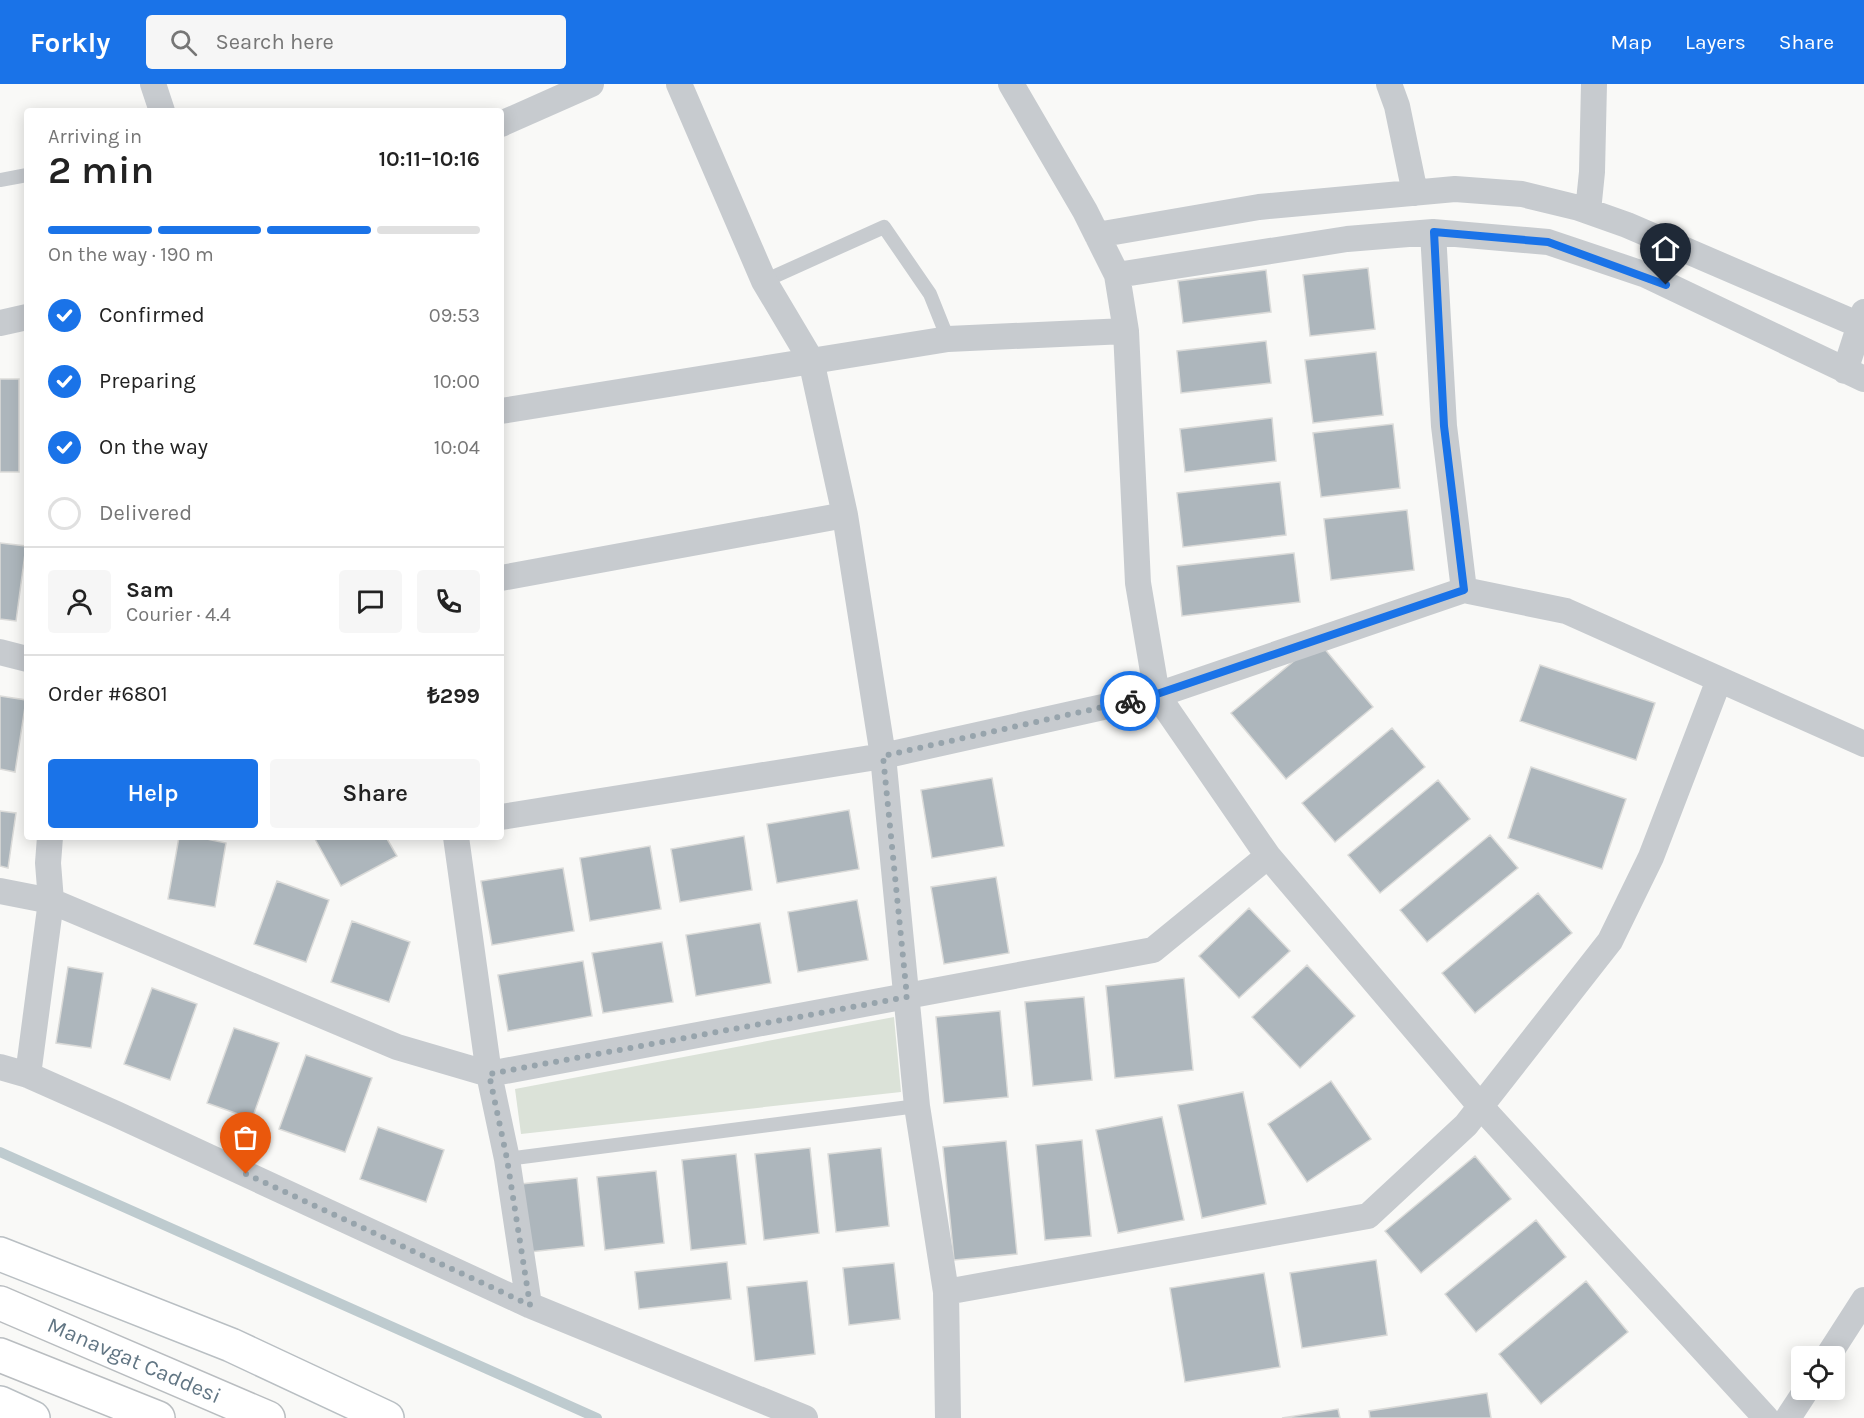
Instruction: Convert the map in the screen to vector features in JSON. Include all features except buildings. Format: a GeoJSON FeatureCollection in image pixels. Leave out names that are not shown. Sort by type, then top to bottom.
{"type":"FeatureCollection","features":[{"type":"Feature","properties":{"kind":"main road"},"geometry":{"type":"LineString","coordinates":[[0,1254],[231,1345],[387,1418]]}},
{"type":"Feature","properties":{"kind":"main road","name":"Manavgat Caddesi"},"geometry":{"type":"LineString","coordinates":[[0,1303],[268,1418]]}},
{"type":"Feature","properties":{"kind":"main road","name":"Manavgat Caddesi"},"geometry":{"type":"LineString","coordinates":[[0,1355],[158,1418]]}},
{"type":"Feature","properties":{"kind":"main road"},"geometry":{"type":"LineString","coordinates":[[0,1403],[33,1418]]}},
{"type":"Feature","properties":{"kind":"street"},"geometry":{"type":"LineString","coordinates":[[153,84],[161,108]]}},
{"type":"Feature","properties":{"kind":"street"},"geometry":{"type":"LineString","coordinates":[[504,123],[591,84]]}},
{"type":"Feature","properties":{"kind":"street"},"geometry":{"type":"LineString","coordinates":[[679,84],[764,281],[811,360],[845,515],[883,756],[917,1106],[946,1292],[948,1418]]}},
{"type":"Feature","properties":{"kind":"street"},"geometry":{"type":"LineString","coordinates":[[1011,84],[1097,235],[1117,275],[1126,331],[1138,582],[1157,694],[1268,856],[1482,1108],[1766,1418]]}},
{"type":"Feature","properties":{"kind":"street"},"geometry":{"type":"LineString","coordinates":[[1389,84],[1397,106],[1415,193]]}},
{"type":"Feature","properties":{"kind":"street"},"geometry":{"type":"LineString","coordinates":[[1588,211],[1592,172],[1594,84]]}},
{"type":"Feature","properties":{"kind":"street"},"geometry":{"type":"LineString","coordinates":[[1097,235],[1259,207],[1455,189],[1489,190],[1541,198],[1588,211],[1863,321],[1855,375],[1646,275],[1548,242],[1434,232],[1347,239],[1117,275]]}},
{"type":"Feature","properties":{"kind":"street"},"geometry":{"type":"LineString","coordinates":[[1434,232],[1444,426],[1464,590]]}},
{"type":"Feature","properties":{"kind":"street"},"geometry":{"type":"LineString","coordinates":[[0,323],[24,318]]}},
{"type":"Feature","properties":{"kind":"street"},"geometry":{"type":"LineString","coordinates":[[504,411],[948,339],[1126,331]]}},
{"type":"Feature","properties":{"kind":"street"},"geometry":{"type":"LineString","coordinates":[[504,577],[845,515]]}},
{"type":"Feature","properties":{"kind":"street"},"geometry":{"type":"LineString","coordinates":[[504,817],[883,756],[1157,694],[1464,590],[1566,611],[1864,744]]}},
{"type":"Feature","properties":{"kind":"street"},"geometry":{"type":"LineString","coordinates":[[0,652],[24,659]]}},
{"type":"Feature","properties":{"kind":"street"},"geometry":{"type":"LineString","coordinates":[[946,1292],[1368,1216],[1467,1125],[1482,1108],[1610,941],[1651,857],[1719,680]]}},
{"type":"Feature","properties":{"kind":"street"},"geometry":{"type":"LineString","coordinates":[[28,1076],[51,901],[48,863],[50,840]]}},
{"type":"Feature","properties":{"kind":"street"},"geometry":{"type":"LineString","coordinates":[[456,840],[489,1074],[507,1159],[530,1305]]}},
{"type":"Feature","properties":{"kind":"street"},"geometry":{"type":"LineString","coordinates":[[0,891],[51,901],[397,1047],[489,1074],[1152,950],[1268,856]]}},
{"type":"Feature","properties":{"kind":"street"},"geometry":{"type":"LineString","coordinates":[[0,1067],[28,1076],[530,1305],[805,1418]]}},
{"type":"Feature","properties":{"kind":"street"},"geometry":{"type":"LineString","coordinates":[[1834,1346],[1864,1300]]}},
{"type":"Feature","properties":{"kind":"street"},"geometry":{"type":"LineString","coordinates":[[1788,1418],[1800,1400]]}},
{"type":"Feature","properties":{"kind":"lane"},"geometry":{"type":"LineString","coordinates":[[0,180],[24,176]]}},
{"type":"Feature","properties":{"kind":"lane"},"geometry":{"type":"LineString","coordinates":[[764,281],[884,227],[930,294],[948,339]]}},
{"type":"Feature","properties":{"kind":"lane"},"geometry":{"type":"LineString","coordinates":[[507,1159],[917,1106]]}},
{"type":"Feature","properties":{"kind":"shaded area"},"geometry":{"type":"Polygon","coordinates":[[[894,1017],[901,1092],[521,1134],[515,1089],[894,1017]]]}},
{"type":"Feature","properties":{"kind":"waterway"},"geometry":{"type":"LineString","coordinates":[[0,1152],[597,1418]]}},
{"type":"Feature","properties":{"kind":"way so far"},"geometry":{"type":"LineString","coordinates":[[246,1174],[530,1305],[507,1159],[489,1074],[907,997],[883,756],[1130,701]]}},
{"type":"Feature","properties":{"kind":"route"},"geometry":{"type":"LineString","coordinates":[[1130,701],[1157,694],[1464,590],[1444,426],[1434,232],[1548,242],[1646,275],[1666,285]]}}]}
